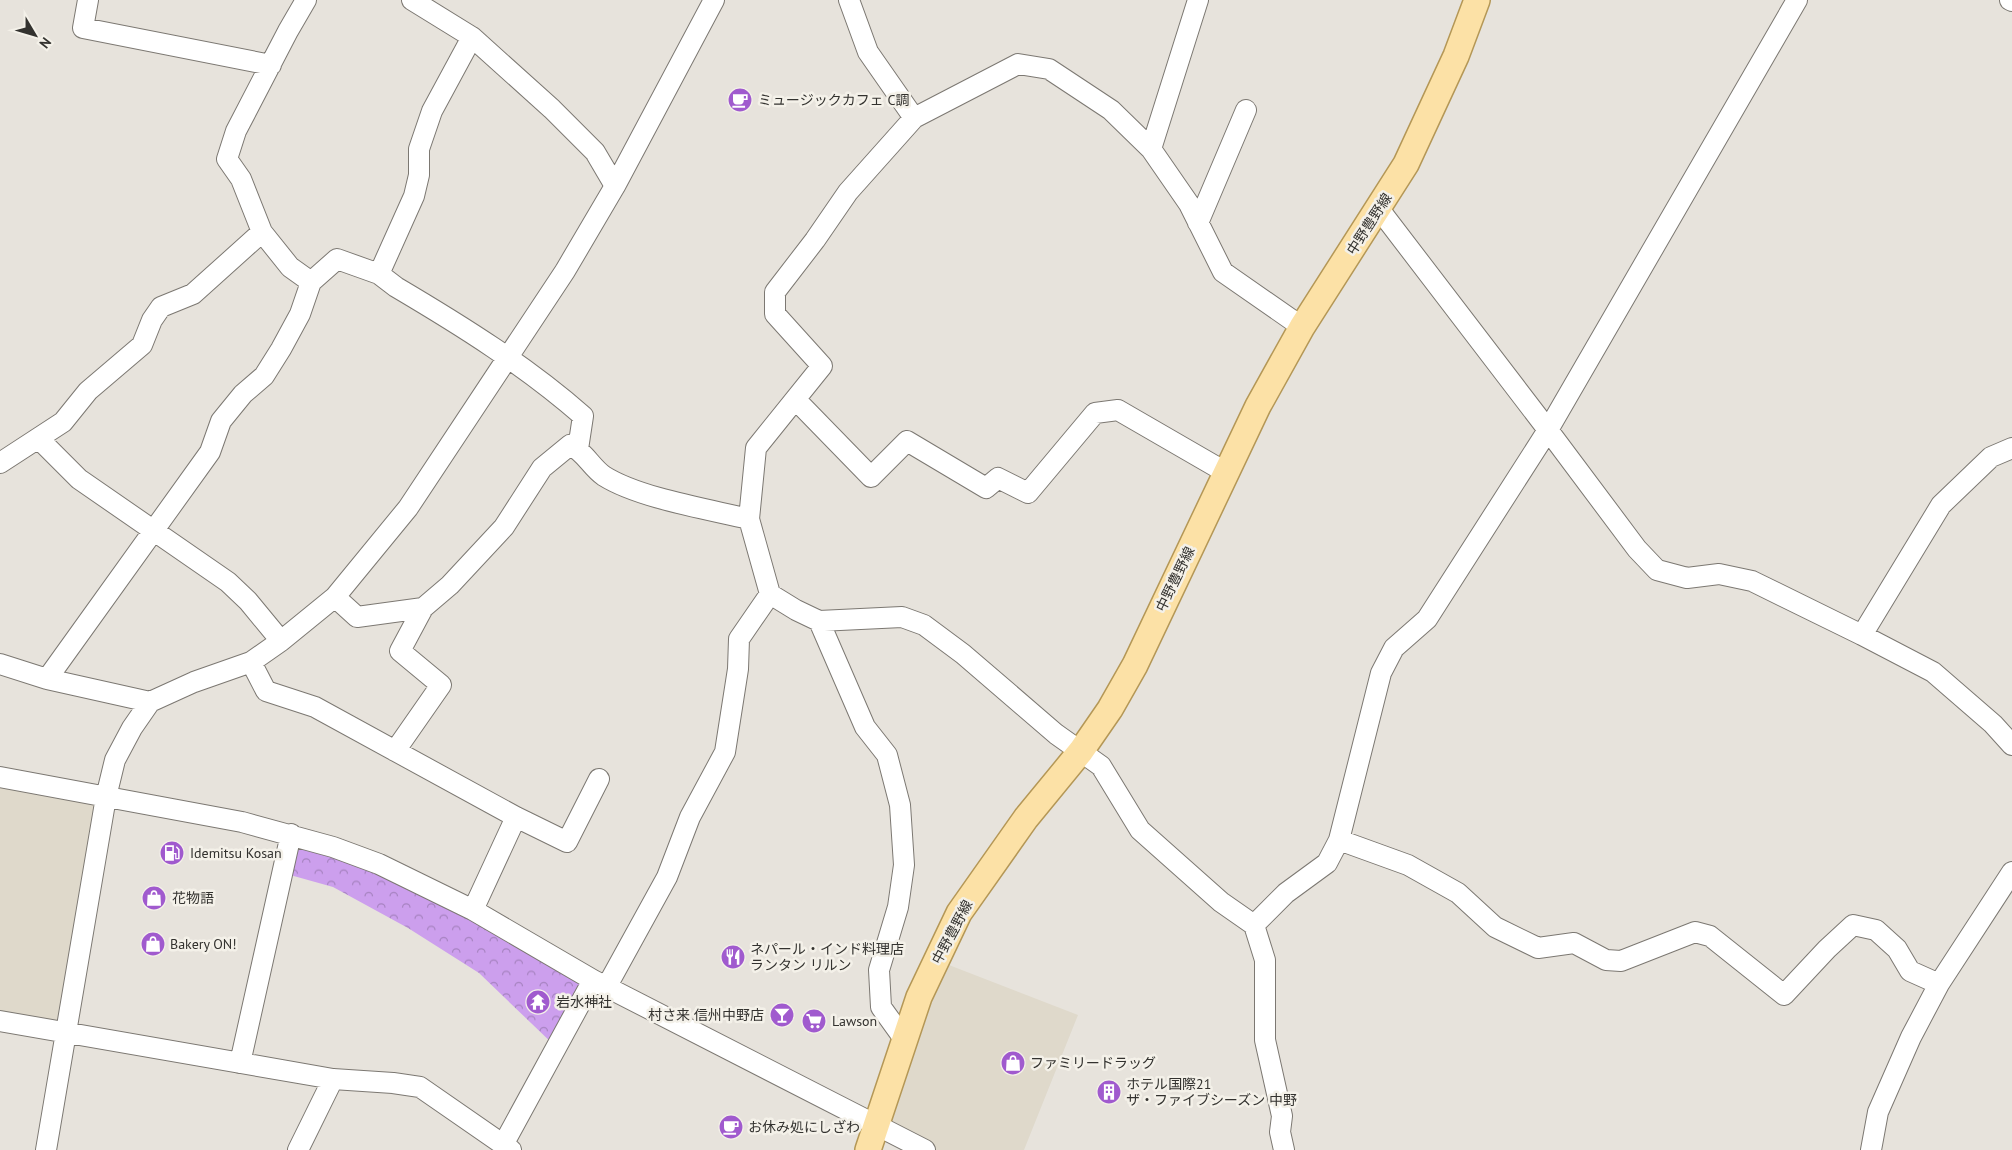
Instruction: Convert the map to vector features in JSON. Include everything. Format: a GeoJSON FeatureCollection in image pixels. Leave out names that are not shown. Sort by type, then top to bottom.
{"type":"FeatureCollection","features":[{"type":"Feature","properties":{"kind":"main road","name":"中野豊野線"},"geometry":{"type":"LineString","coordinates":[[868,1150],[919,998],[959,913],[1026,818],[1081,752],[1110,709],[1135,665],[1258,406],[1302,327],[1406,164],[1456,56],[1477,0]]}},
{"type":"Feature","properties":{"kind":"street"},"geometry":{"type":"LineString","coordinates":[[88,0],[83,28],[271,64]]}},
{"type":"Feature","properties":{"kind":"street"},"geometry":{"type":"LineString","coordinates":[[306,0],[236,131],[227,159],[241,180],[262,232],[290,267],[311,282]]}},
{"type":"Feature","properties":{"kind":"street"},"geometry":{"type":"LineString","coordinates":[[412,0],[472,37],[552,109],[595,152],[615,186]]}},
{"type":"Feature","properties":{"kind":"street"},"geometry":{"type":"LineString","coordinates":[[46,1150],[106,797],[115,760],[132,728],[150,702],[194,682],[251,662],[335,598],[408,508],[565,271],[615,186],[714,0]]}},
{"type":"Feature","properties":{"kind":"street"},"geometry":{"type":"LineString","coordinates":[[849,0],[868,52],[914,118]]}},
{"type":"Feature","properties":{"kind":"street"},"geometry":{"type":"LineString","coordinates":[[1151,149],[1198,0]]}},
{"type":"Feature","properties":{"kind":"street"},"geometry":{"type":"LineString","coordinates":[[1254,925],[1286,893],[1327,863],[1339,840],[1381,674],[1394,648],[1427,619],[1548,430],[1797,0]]}},
{"type":"Feature","properties":{"kind":"street"},"geometry":{"type":"LineString","coordinates":[[379,274],[414,196],[419,175],[419,149],[432,111],[472,37]]}},
{"type":"Feature","properties":{"kind":"street"},"geometry":{"type":"LineString","coordinates":[[1284,1150],[1280,1132],[1282,1116],[1265,1040],[1265,960],[1254,925],[1221,902],[1140,830],[1101,766],[1056,734],[963,654],[924,625],[902,617],[819,621],[770,594],[749,519],[756,448],[822,366],[775,314],[775,292],[815,240],[848,192],[914,118],[1018,64],[1049,69],[1111,110],[1151,149],[1189,204],[1223,272],[1302,327]]}},
{"type":"Feature","properties":{"kind":"street"},"geometry":{"type":"LineString","coordinates":[[1198,223],[1246,110]]}},
{"type":"Feature","properties":{"kind":"street"},"geometry":{"type":"LineString","coordinates":[[1379,209],[1637,549],[1656,570],[1688,578],[1719,574],[1752,581],[1862,635],[1933,672],[1993,724],[2012,745]]}},
{"type":"Feature","properties":{"kind":"street"},"geometry":{"type":"LineString","coordinates":[[0,463],[63,422],[88,391],[142,345],[152,320],[161,307],[193,294],[262,232]]}},
{"type":"Feature","properties":{"kind":"street"},"geometry":{"type":"LineString","coordinates":[[48,679],[210,452],[221,420],[243,394],[264,376],[300,314],[311,282],[337,259],[379,274],[396,287],[509,357],[555,392],[583,416],[578,449]]}},
{"type":"Feature","properties":{"kind":"street"},"geometry":{"type":"LineString","coordinates":[[796,400],[872,477],[906,441],[986,488],[998,478],[1028,493],[1095,413],[1118,410],[1227,473]]}},
{"type":"Feature","properties":{"kind":"street"},"geometry":{"type":"LineString","coordinates":[[39,439],[79,479],[228,582],[248,600],[281,641]]}},
{"type":"Feature","properties":{"kind":"street"},"geometry":{"type":"LineString","coordinates":[[395,751],[441,685],[400,651],[422,608],[450,585],[504,527],[542,468],[570,445],[578,449],[604,475],[640,492],[749,519]]}},
{"type":"Feature","properties":{"kind":"street"},"geometry":{"type":"LineString","coordinates":[[1862,635],[1941,505],[1991,457],[2012,448]]}},
{"type":"Feature","properties":{"kind":"street"},"geometry":{"type":"LineString","coordinates":[[0,1022],[333,1079],[420,1086],[507,1147],[600,983],[667,877],[690,817],[725,752],[738,669],[739,639],[770,594]]}},
{"type":"Feature","properties":{"kind":"street"},"geometry":{"type":"LineString","coordinates":[[335,598],[357,617],[422,608]]}},
{"type":"Feature","properties":{"kind":"street"},"geometry":{"type":"LineString","coordinates":[[819,621],[865,727],[887,755],[900,805],[904,865],[898,907],[879,970],[881,1007],[904,1039]]}},
{"type":"Feature","properties":{"kind":"street"},"geometry":{"type":"LineString","coordinates":[[251,662],[266,691],[315,707],[516,817],[567,842],[599,778]]}},
{"type":"Feature","properties":{"kind":"street"},"geometry":{"type":"LineString","coordinates":[[0,664],[48,679],[150,702]]}},
{"type":"Feature","properties":{"kind":"street"},"geometry":{"type":"LineString","coordinates":[[0,777],[242,822],[292,834],[379,864],[473,910],[600,983],[925,1150]]}},
{"type":"Feature","properties":{"kind":"street"},"geometry":{"type":"LineString","coordinates":[[473,910],[516,817]]}},
{"type":"Feature","properties":{"kind":"street"},"geometry":{"type":"LineString","coordinates":[[240,1063],[292,834]]}},
{"type":"Feature","properties":{"kind":"street"},"geometry":{"type":"LineString","coordinates":[[1339,840],[1408,865],[1458,893],[1495,927],[1538,948],[1574,943],[1606,960],[1621,961],[1695,932],[1710,936],[1784,994],[1853,925],[1876,930],[1897,949],[1910,971],[1939,984]]}},
{"type":"Feature","properties":{"kind":"street"},"geometry":{"type":"LineString","coordinates":[[1871,1150],[1878,1112],[1911,1037],[1939,984],[2012,872]]}},
{"type":"Feature","properties":{"kind":"street"},"geometry":{"type":"LineString","coordinates":[[298,1150],[333,1079]]}},
{"type":"Feature","properties":{"kind":"shaded area"},"geometry":{"type":"Polygon","coordinates":[[[0,777],[106,797],[66,1032],[0,1021],[0,777]]]}},
{"type":"Feature","properties":{"kind":"shaded area"},"geometry":{"type":"Polygon","coordinates":[[[936,960],[1078,1015],[1024,1150],[925,1150],[877,1126],[936,960]]]}},
{"type":"Feature","properties":{"kind":"green space"},"geometry":{"type":"Polygon","coordinates":[[[291,834],[333,847],[593,980],[557,1048],[479,973],[408,928],[333,887],[283,873],[291,834]]]}},
{"type":"Feature","properties":{"kind":"place","name":"ミュージックカフェ C調"},"geometry":{"type":"Point","coordinates":[740,100]}},
{"type":"Feature","properties":{"kind":"place","name":"Idemitsu Kosan"},"geometry":{"type":"Point","coordinates":[172,853]}},
{"type":"Feature","properties":{"kind":"place","name":"花物語"},"geometry":{"type":"Point","coordinates":[154,898]}},
{"type":"Feature","properties":{"kind":"place","name":"Bakery ON!"},"geometry":{"type":"Point","coordinates":[153,944]}},
{"type":"Feature","properties":{"kind":"place","name":"ネパール・インド料理店 ランタン リルン"},"geometry":{"type":"Point","coordinates":[733,957]}},
{"type":"Feature","properties":{"kind":"place","name":"岩水神社"},"geometry":{"type":"Point","coordinates":[538,1002]}},
{"type":"Feature","properties":{"kind":"place","name":"村さ来 信州中野店"},"geometry":{"type":"Point","coordinates":[782,1015]}},
{"type":"Feature","properties":{"kind":"place","name":"Lawson"},"geometry":{"type":"Point","coordinates":[814,1021]}},
{"type":"Feature","properties":{"kind":"place","name":"ファミリードラッグ"},"geometry":{"type":"Point","coordinates":[1013,1063]}},
{"type":"Feature","properties":{"kind":"place","name":"ホテル国際21 ザ・ファイブシーズン 中野"},"geometry":{"type":"Point","coordinates":[1109,1092]}},
{"type":"Feature","properties":{"kind":"place","name":"お休み処にしざわ"},"geometry":{"type":"Point","coordinates":[731,1127]}}]}
